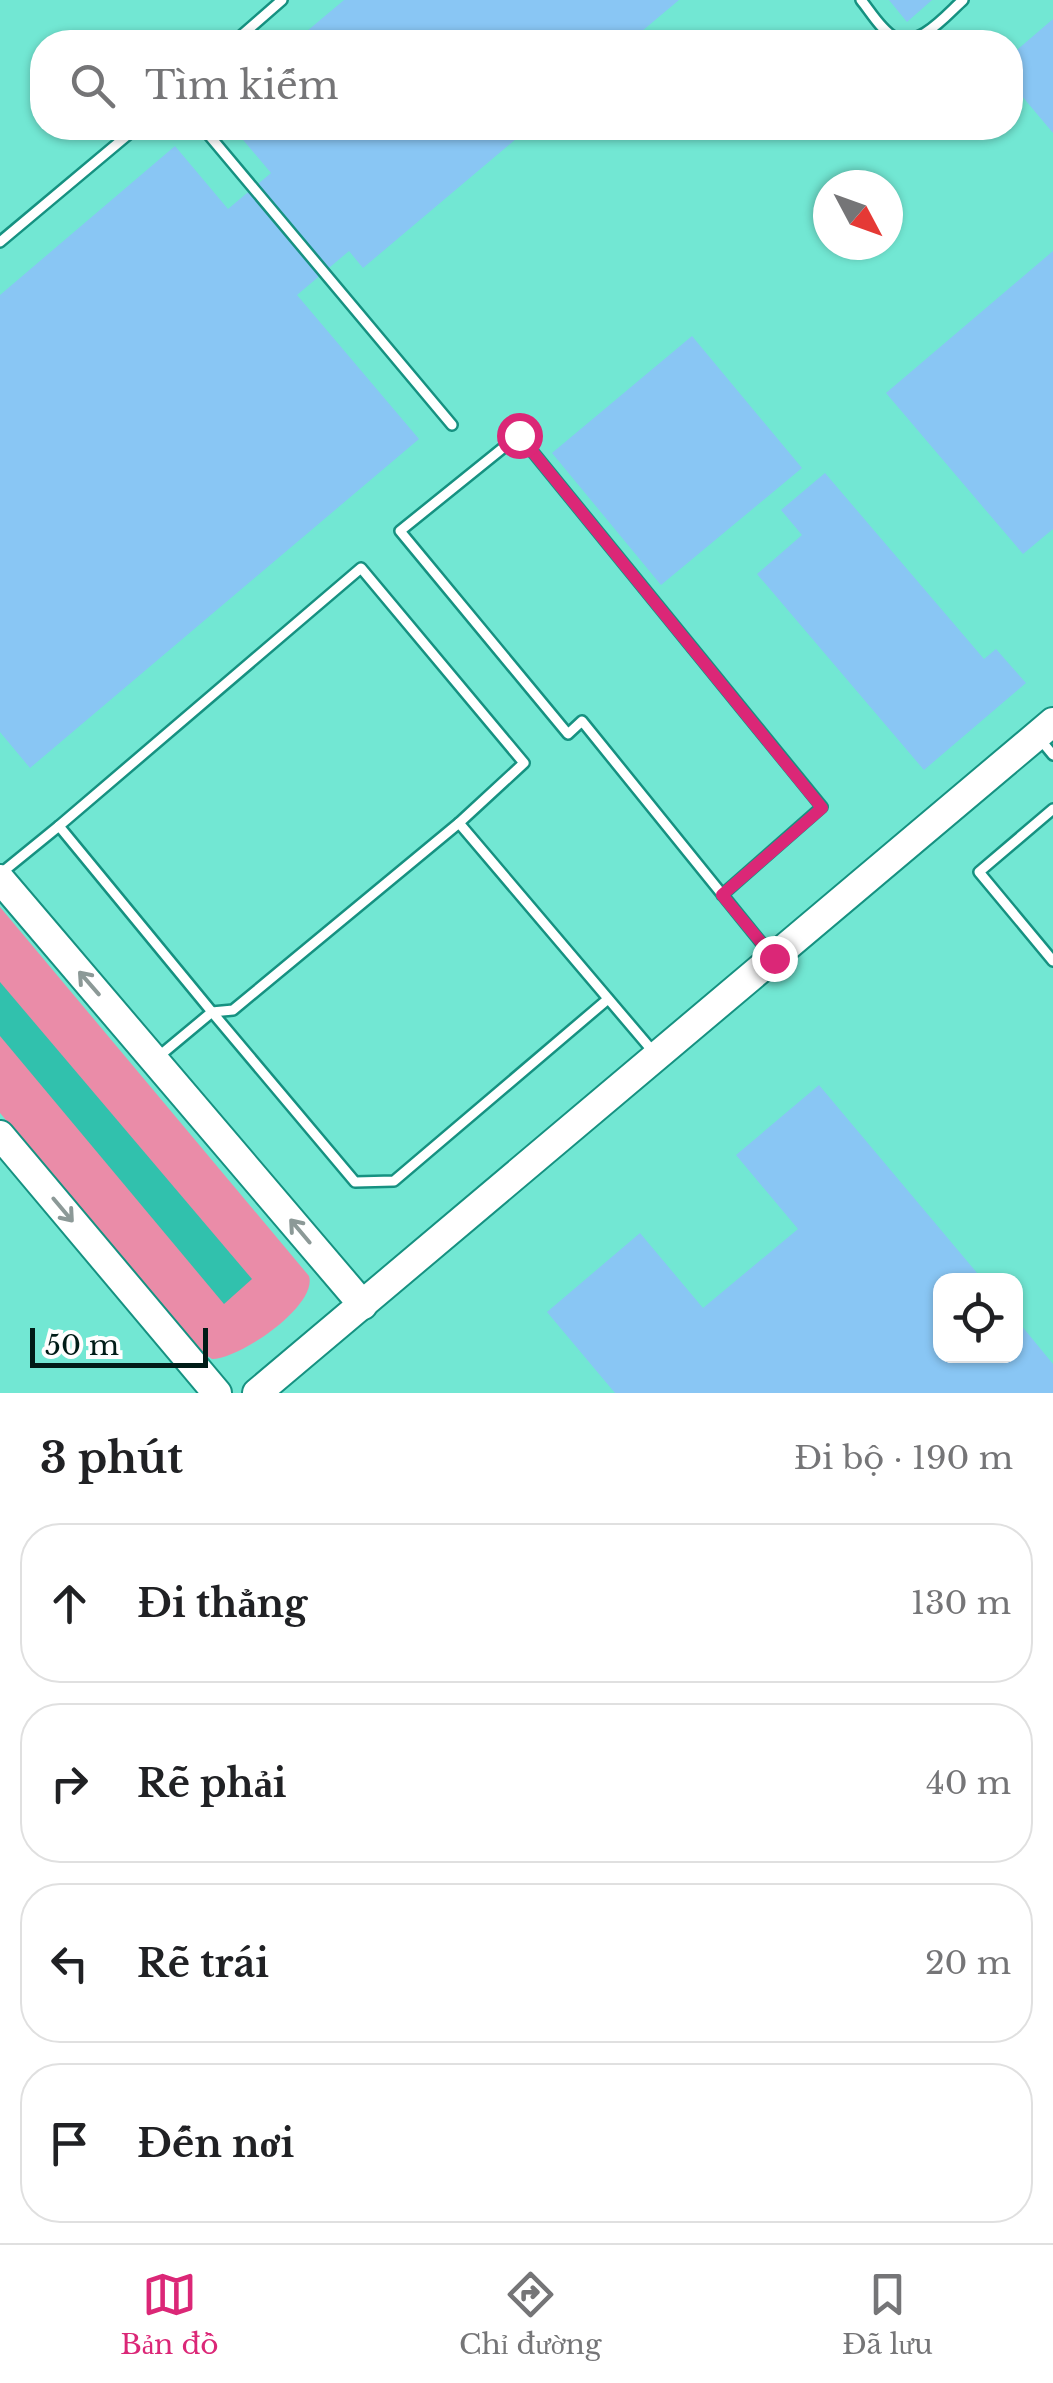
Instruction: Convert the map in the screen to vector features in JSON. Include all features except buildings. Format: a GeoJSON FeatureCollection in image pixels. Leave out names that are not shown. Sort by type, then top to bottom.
{"type":"FeatureCollection","features":[{"type":"Feature","properties":{"kind":"street"},"geometry":{"type":"LineString","coordinates":[[257,1393],[774,958],[1048,738]]}},
{"type":"Feature","properties":{"kind":"street"},"geometry":{"type":"LineString","coordinates":[[0,877],[363,1305]]}},
{"type":"Feature","properties":{"kind":"street"},"geometry":{"type":"LineString","coordinates":[[0,1136],[217,1393]]}},
{"type":"Feature","properties":{"kind":"lane"},"geometry":{"type":"LineString","coordinates":[[248,30],[282,0]]}},
{"type":"Feature","properties":{"kind":"lane"},"geometry":{"type":"LineString","coordinates":[[860,0],[887,30]]}},
{"type":"Feature","properties":{"kind":"lane"},"geometry":{"type":"LineString","coordinates":[[929,30],[963,0]]}},
{"type":"Feature","properties":{"kind":"lane"},"geometry":{"type":"LineString","coordinates":[[0,242],[122,140]]}},
{"type":"Feature","properties":{"kind":"lane"},"geometry":{"type":"LineString","coordinates":[[213,140],[452,425]]}},
{"type":"Feature","properties":{"kind":"lane"},"geometry":{"type":"LineString","coordinates":[[722,895],[822,808],[519,435],[400,532],[568,734],[582,722],[722,895],[774,958]]}},
{"type":"Feature","properties":{"kind":"lane"},"geometry":{"type":"LineString","coordinates":[[0,877],[361,568],[524,763],[233,1010],[212,1012],[154,1060]]}},
{"type":"Feature","properties":{"kind":"lane"},"geometry":{"type":"LineString","coordinates":[[1053,808],[980,872],[1053,961]]}},
{"type":"Feature","properties":{"kind":"lane"},"geometry":{"type":"LineString","coordinates":[[458,822],[657,1057]]}},
{"type":"Feature","properties":{"kind":"lane"},"geometry":{"type":"LineString","coordinates":[[59,826],[355,1182],[394,1182],[608,999]]}},
{"type":"Feature","properties":{"kind":"shaded area"},"geometry":{"type":"Polygon","coordinates":[[[0,0],[1053,0],[1053,1393],[0,1393],[0,0]]]}},
{"type":"Feature","properties":{"kind":"shaded area"},"geometry":{"type":"Polygon","coordinates":[[[0,907],[309,1276],[309,1288],[290,1315],[240,1350],[212,1359],[204,1354],[0,1113],[0,907]]]}},
{"type":"Feature","properties":{"kind":"shaded area"},"geometry":{"type":"Polygon","coordinates":[[[0,982],[252,1279],[224,1304],[0,1036],[0,982]]]}},
{"type":"Feature","properties":{"kind":"route"},"geometry":{"type":"LineString","coordinates":[[519,435],[822,808],[722,895],[774,958]]}}]}
